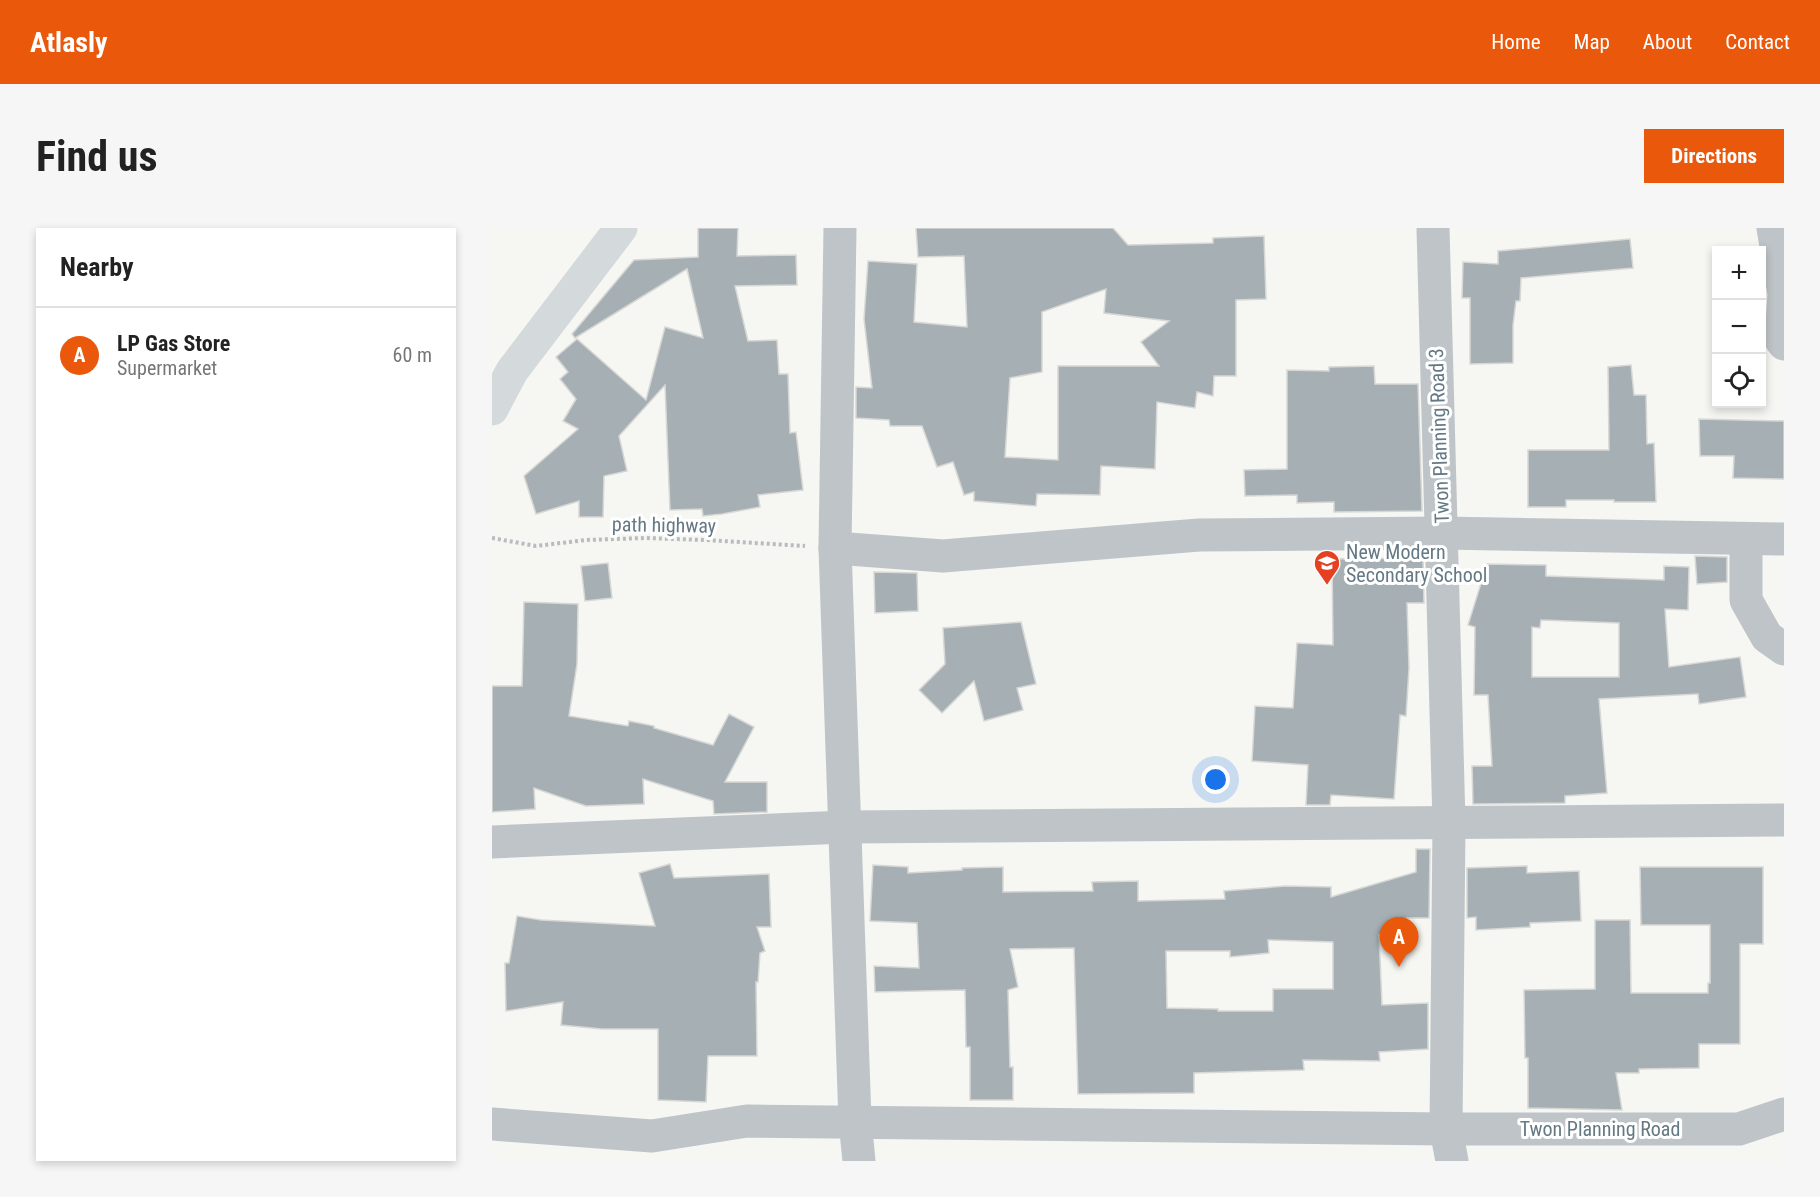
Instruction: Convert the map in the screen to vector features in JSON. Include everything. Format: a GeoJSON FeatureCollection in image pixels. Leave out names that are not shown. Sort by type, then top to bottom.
{"type":"FeatureCollection","features":[{"type":"Feature","properties":{"kind":"main road"},"geometry":{"type":"LineString","coordinates":[[492,409],[512,371],[621,228]]}},
{"type":"Feature","properties":{"kind":"street"},"geometry":{"type":"LineString","coordinates":[[840,228],[835,549],[855,1121],[859,1161]]}},
{"type":"Feature","properties":{"kind":"street","name":"Twon Planning Road 3"},"geometry":{"type":"LineString","coordinates":[[1433,228],[1449,823],[1446,1129]]}},
{"type":"Feature","properties":{"kind":"street"},"geometry":{"type":"LineString","coordinates":[[1773,228],[1784,294],[1781,340],[1784,344]]}},
{"type":"Feature","properties":{"kind":"street"},"geometry":{"type":"LineString","coordinates":[[835,549],[943,556],[1199,536],[1442,533],[1784,539]]}},
{"type":"Feature","properties":{"kind":"street"},"geometry":{"type":"LineString","coordinates":[[1746,540],[1746,600],[1767,637],[1784,650]]}},
{"type":"Feature","properties":{"kind":"street"},"geometry":{"type":"LineString","coordinates":[[492,843],[845,827],[1784,820]]}},
{"type":"Feature","properties":{"kind":"street","name":"Twon Planning Road"},"geometry":{"type":"LineString","coordinates":[[492,1124],[652,1136],[747,1121],[1446,1129],[1738,1129],[1784,1114]]}},
{"type":"Feature","properties":{"kind":"street"},"geometry":{"type":"LineString","coordinates":[[1446,1129],[1452,1161]]}},
{"type":"Feature","properties":{"kind":"path","name":"path highway"},"geometry":{"type":"LineString","coordinates":[[492,538],[536,546],[586,540],[645,538],[728,541],[835,549]]}},
{"type":"Feature","properties":{"kind":"building"},"geometry":{"type":"Polygon","coordinates":[[[698,228],[738,228],[737,256],[796,255],[797,285],[735,286],[748,341],[777,340],[779,374],[788,374],[790,433],[796,432],[803,490],[758,495],[760,507],[722,514],[703,516],[702,509],[670,510],[665,385],[619,436],[627,471],[604,476],[603,517],[579,517],[579,501],[536,514],[524,476],[578,429],[563,421],[576,399],[560,379],[568,372],[556,357],[577,339],[646,400],[665,327],[703,338],[687,269],[575,338],[572,334],[634,260],[698,257],[698,228]]]}},
{"type":"Feature","properties":{"kind":"building"},"geometry":{"type":"Polygon","coordinates":[[[916,228],[1113,228],[1128,245],[1213,243],[1213,238],[1264,236],[1266,299],[1236,300],[1236,376],[1214,376],[1213,396],[1197,392],[1195,408],[1157,402],[1155,469],[1101,466],[1100,495],[1037,494],[1036,506],[974,501],[974,492],[964,495],[953,462],[937,467],[922,426],[890,426],[889,420],[856,418],[856,387],[872,388],[864,319],[868,261],[917,264],[914,322],[967,327],[964,256],[918,257],[916,228]],[[1106,289],[1042,312],[1042,372],[1010,378],[1005,457],[1058,460],[1058,366],[1159,366],[1141,342],[1169,321],[1104,313],[1106,289]]]}},
{"type":"Feature","properties":{"kind":"building"},"geometry":{"type":"Polygon","coordinates":[[[1630,239],[1633,268],[1521,278],[1520,301],[1516,301],[1513,325],[1513,363],[1470,364],[1470,298],[1462,298],[1463,262],[1498,264],[1498,251],[1630,239]]]}},
{"type":"Feature","properties":{"kind":"building"},"geometry":{"type":"Polygon","coordinates":[[[1631,365],[1634,395],[1646,395],[1647,444],[1654,443],[1656,502],[1566,500],[1566,507],[1528,507],[1528,450],[1609,450],[1608,367],[1631,365]]]}},
{"type":"Feature","properties":{"kind":"building"},"geometry":{"type":"Polygon","coordinates":[[[1374,366],[1375,384],[1418,384],[1422,511],[1334,512],[1334,502],[1297,503],[1297,495],[1245,496],[1244,470],[1287,469],[1287,370],[1329,371],[1329,367],[1374,366]]]}},
{"type":"Feature","properties":{"kind":"building"},"geometry":{"type":"Polygon","coordinates":[[[1699,419],[1784,421],[1784,479],[1733,478],[1734,456],[1700,456],[1699,419]]]}},
{"type":"Feature","properties":{"kind":"building"},"geometry":{"type":"Polygon","coordinates":[[[1695,556],[1727,557],[1727,582],[1697,584],[1695,556]]]}},
{"type":"Feature","properties":{"kind":"building"},"geometry":{"type":"Polygon","coordinates":[[[1423,558],[1424,603],[1407,603],[1409,668],[1406,716],[1400,715],[1394,799],[1331,795],[1330,805],[1306,805],[1308,765],[1252,761],[1255,706],[1293,708],[1297,643],[1333,645],[1332,559],[1423,558]]]}},
{"type":"Feature","properties":{"kind":"building"},"geometry":{"type":"Polygon","coordinates":[[[608,563],[612,598],[585,601],[581,566],[608,563]]]}},
{"type":"Feature","properties":{"kind":"building"},"geometry":{"type":"Polygon","coordinates":[[[1487,564],[1546,565],[1546,576],[1664,580],[1664,566],[1689,567],[1688,610],[1665,609],[1669,667],[1740,657],[1746,697],[1699,704],[1698,694],[1599,699],[1607,793],[1565,796],[1565,803],[1473,804],[1472,766],[1492,766],[1488,695],[1474,695],[1475,627],[1468,625],[1487,564]],[[1541,620],[1540,628],[1532,627],[1532,677],[1619,677],[1619,623],[1541,620]]]}},
{"type":"Feature","properties":{"kind":"building"},"geometry":{"type":"Polygon","coordinates":[[[874,572],[917,573],[918,611],[875,613],[874,572]]]}},
{"type":"Feature","properties":{"kind":"building"},"geometry":{"type":"Polygon","coordinates":[[[524,602],[578,604],[577,664],[569,716],[628,726],[629,721],[654,726],[654,728],[713,745],[729,714],[754,727],[725,782],[767,782],[767,812],[714,814],[713,801],[643,779],[644,804],[586,806],[534,788],[535,809],[492,812],[492,686],[522,686],[524,602]]]}},
{"type":"Feature","properties":{"kind":"building"},"geometry":{"type":"Polygon","coordinates":[[[1021,622],[1036,684],[1017,688],[1023,710],[984,721],[974,681],[942,713],[919,690],[945,664],[943,628],[1021,622]]]}},
{"type":"Feature","properties":{"kind":"building"},"geometry":{"type":"Polygon","coordinates":[[[1416,849],[1430,849],[1429,918],[1407,918],[1410,926],[1379,935],[1382,1005],[1428,1003],[1428,1049],[1379,1052],[1380,1061],[1303,1060],[1304,1070],[1194,1073],[1194,1093],[1078,1094],[1074,948],[1010,949],[1018,987],[1008,990],[1013,1100],[970,1100],[970,1047],[966,1047],[965,990],[875,992],[874,966],[919,968],[917,923],[870,921],[873,865],[908,867],[908,873],[1003,867],[1003,892],[1093,891],[1092,882],[1138,881],[1138,901],[1225,899],[1224,891],[1286,886],[1331,887],[1331,897],[1416,872],[1416,849]],[[1268,940],[1269,953],[1230,957],[1230,951],[1166,951],[1167,1008],[1273,1011],[1273,989],[1333,989],[1333,942],[1268,940]]]}},
{"type":"Feature","properties":{"kind":"building"},"geometry":{"type":"Polygon","coordinates":[[[670,864],[674,878],[769,874],[771,927],[757,927],[765,951],[760,953],[758,982],[756,982],[757,1056],[708,1056],[706,1102],[658,1100],[658,1029],[602,1029],[561,1025],[563,1002],[506,1011],[505,963],[509,963],[517,916],[541,920],[655,926],[639,873],[670,864]]]}},
{"type":"Feature","properties":{"kind":"building"},"geometry":{"type":"Polygon","coordinates":[[[1527,866],[1527,873],[1579,871],[1581,921],[1530,923],[1530,927],[1476,930],[1476,917],[1467,918],[1467,868],[1527,866]]]}},
{"type":"Feature","properties":{"kind":"building"},"geometry":{"type":"Polygon","coordinates":[[[1640,867],[1763,867],[1763,944],[1740,944],[1740,1044],[1699,1044],[1699,1068],[1639,1069],[1639,1073],[1616,1073],[1622,1110],[1528,1108],[1524,990],[1595,989],[1595,920],[1630,920],[1631,993],[1708,993],[1710,925],[1641,925],[1640,867]]]}},
{"type":"Feature","properties":{"kind":"place","name":"New Modern Secondary School"},"geometry":{"type":"Point","coordinates":[1327,586]}},
{"type":"Feature","properties":{"kind":"place","name":"LP Gas Store"},"geometry":{"type":"Point","coordinates":[1399,967]}}]}
